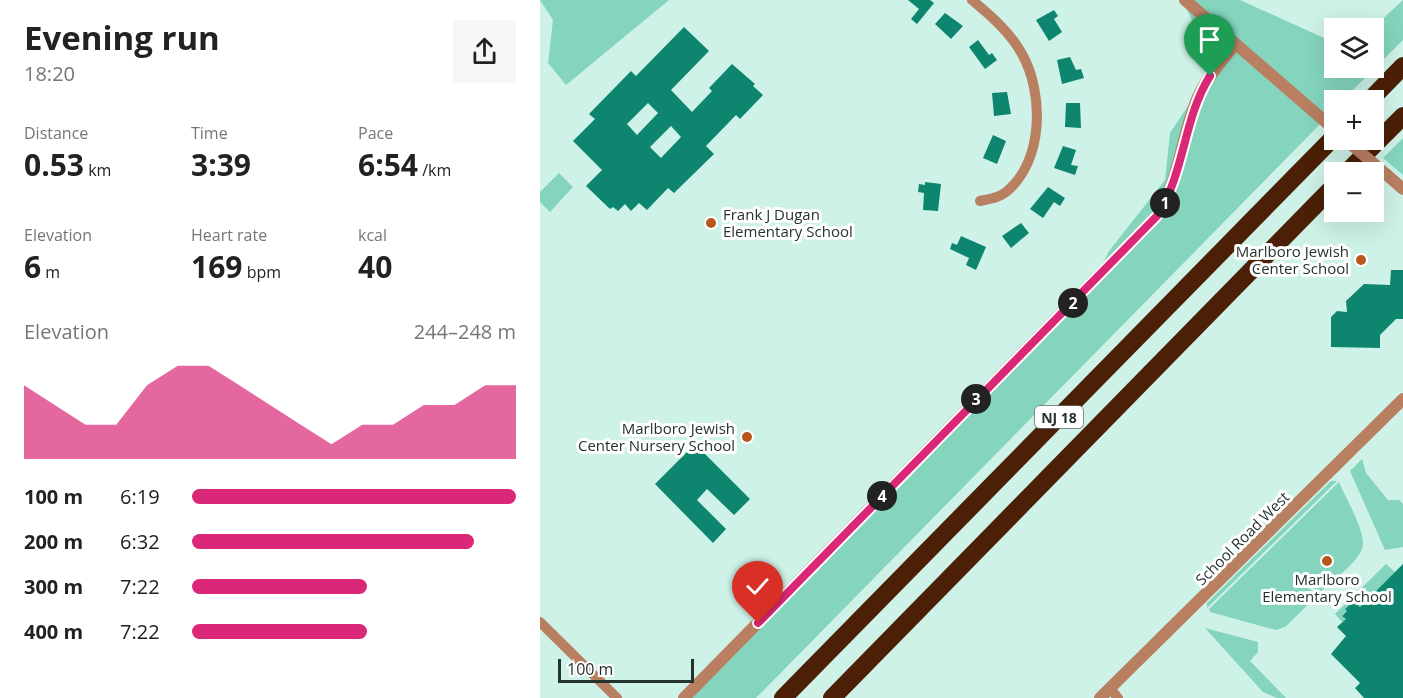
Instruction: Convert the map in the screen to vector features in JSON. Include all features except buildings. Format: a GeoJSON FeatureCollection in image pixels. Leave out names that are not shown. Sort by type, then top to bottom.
{"type":"FeatureCollection","features":[{"type":"Feature","properties":{"kind":"highway"},"geometry":{"type":"LineString","coordinates":[[1380,90],[1403,66]]}},
{"type":"Feature","properties":{"kind":"highway"},"geometry":{"type":"LineString","coordinates":[[1357,162],[1403,116]]}},
{"type":"Feature","properties":{"kind":"highway","name":"NJ 18"},"geometry":{"type":"LineString","coordinates":[[783,698],[1324,147]]}},
{"type":"Feature","properties":{"kind":"highway","name":"NJ 18"},"geometry":{"type":"LineString","coordinates":[[832,698],[1324,196]]}},
{"type":"Feature","properties":{"kind":"street"},"geometry":{"type":"LineString","coordinates":[[972,0],[1005,30],[1018,48],[1028,67],[1036,101],[1033,143],[1016,182],[1001,196],[980,201]]}},
{"type":"Feature","properties":{"kind":"street"},"geometry":{"type":"LineString","coordinates":[[1185,0],[1324,121]]}},
{"type":"Feature","properties":{"kind":"street"},"geometry":{"type":"LineString","coordinates":[[684,698],[1157,216],[1172,188],[1198,99],[1210,76],[1235,44]]}},
{"type":"Feature","properties":{"kind":"street"},"geometry":{"type":"LineString","coordinates":[[1358,150],[1403,189]]}},
{"type":"Feature","properties":{"kind":"street","name":"School Road West"},"geometry":{"type":"LineString","coordinates":[[1100,698],[1114,693],[1403,399]]}},
{"type":"Feature","properties":{"kind":"street"},"geometry":{"type":"LineString","coordinates":[[540,622],[617,698]]}},
{"type":"Feature","properties":{"kind":"green space"},"geometry":{"type":"Polygon","coordinates":[[[540,0],[669,0],[566,85],[548,63],[553,20],[540,0]]]}},
{"type":"Feature","properties":{"kind":"green space"},"geometry":{"type":"Polygon","coordinates":[[[1182,0],[1240,0],[1324,38],[1324,78],[1365,78],[1353,90],[1324,90],[1324,120],[756,698],[691,698],[1090,292],[1109,251],[1165,180],[1170,133],[1215,65],[1182,0]]]}},
{"type":"Feature","properties":{"kind":"green space"},"geometry":{"type":"Polygon","coordinates":[[[1403,0],[1403,40],[1384,59],[1384,18],[1403,0]]]}},
{"type":"Feature","properties":{"kind":"green space"},"geometry":{"type":"Polygon","coordinates":[[[1403,138],[1403,175],[1383,158],[1403,138]]]}},
{"type":"Feature","properties":{"kind":"green space"},"geometry":{"type":"Polygon","coordinates":[[[559,173],[573,187],[550,212],[540,202],[540,192],[559,173]]]}},
{"type":"Feature","properties":{"kind":"green space"},"geometry":{"type":"Polygon","coordinates":[[[1362,459],[1366,473],[1388,500],[1399,500],[1403,504],[1403,547],[1385,550],[1350,471],[1362,459]]]}},
{"type":"Feature","properties":{"kind":"green space"},"geometry":{"type":"Polygon","coordinates":[[[1331,481],[1337,481],[1207,608],[1207,603],[1331,481]]]}},
{"type":"Feature","properties":{"kind":"green space"},"geometry":{"type":"Polygon","coordinates":[[[1339,482],[1359,526],[1363,543],[1359,554],[1349,566],[1319,593],[1313,587],[1313,582],[1307,582],[1307,587],[1318,595],[1285,627],[1276,630],[1210,612],[1209,609],[1339,482]]]}},
{"type":"Feature","properties":{"kind":"green space"},"geometry":{"type":"Polygon","coordinates":[[[1386,564],[1395,572],[1360,607],[1354,601],[1345,609],[1347,611],[1342,615],[1346,620],[1342,622],[1335,614],[1386,564]]]}},
{"type":"Feature","properties":{"kind":"green space"},"geometry":{"type":"Polygon","coordinates":[[[1205,628],[1258,642],[1258,652],[1250,661],[1286,698],[1277,698],[1263,692],[1205,628]]]}},
{"type":"Feature","properties":{"kind":"place","name":"Frank J Dugan Elementary School"},"geometry":{"type":"Point","coordinates":[711,223]}},
{"type":"Feature","properties":{"kind":"place","name":"Marlboro Jewish Center School"},"geometry":{"type":"Point","coordinates":[1361,260]}},
{"type":"Feature","properties":{"kind":"place","name":"Marlboro Jewish Center Nursery School"},"geometry":{"type":"Point","coordinates":[747,437]}},
{"type":"Feature","properties":{"kind":"place","name":"Marlboro Elementary School"},"geometry":{"type":"Point","coordinates":[1327,561]}},
{"type":"Feature","properties":{"kind":"route"},"geometry":{"type":"LineString","coordinates":[[758,623],[1157,216],[1172,188],[1198,99],[1210,76]]}}]}
